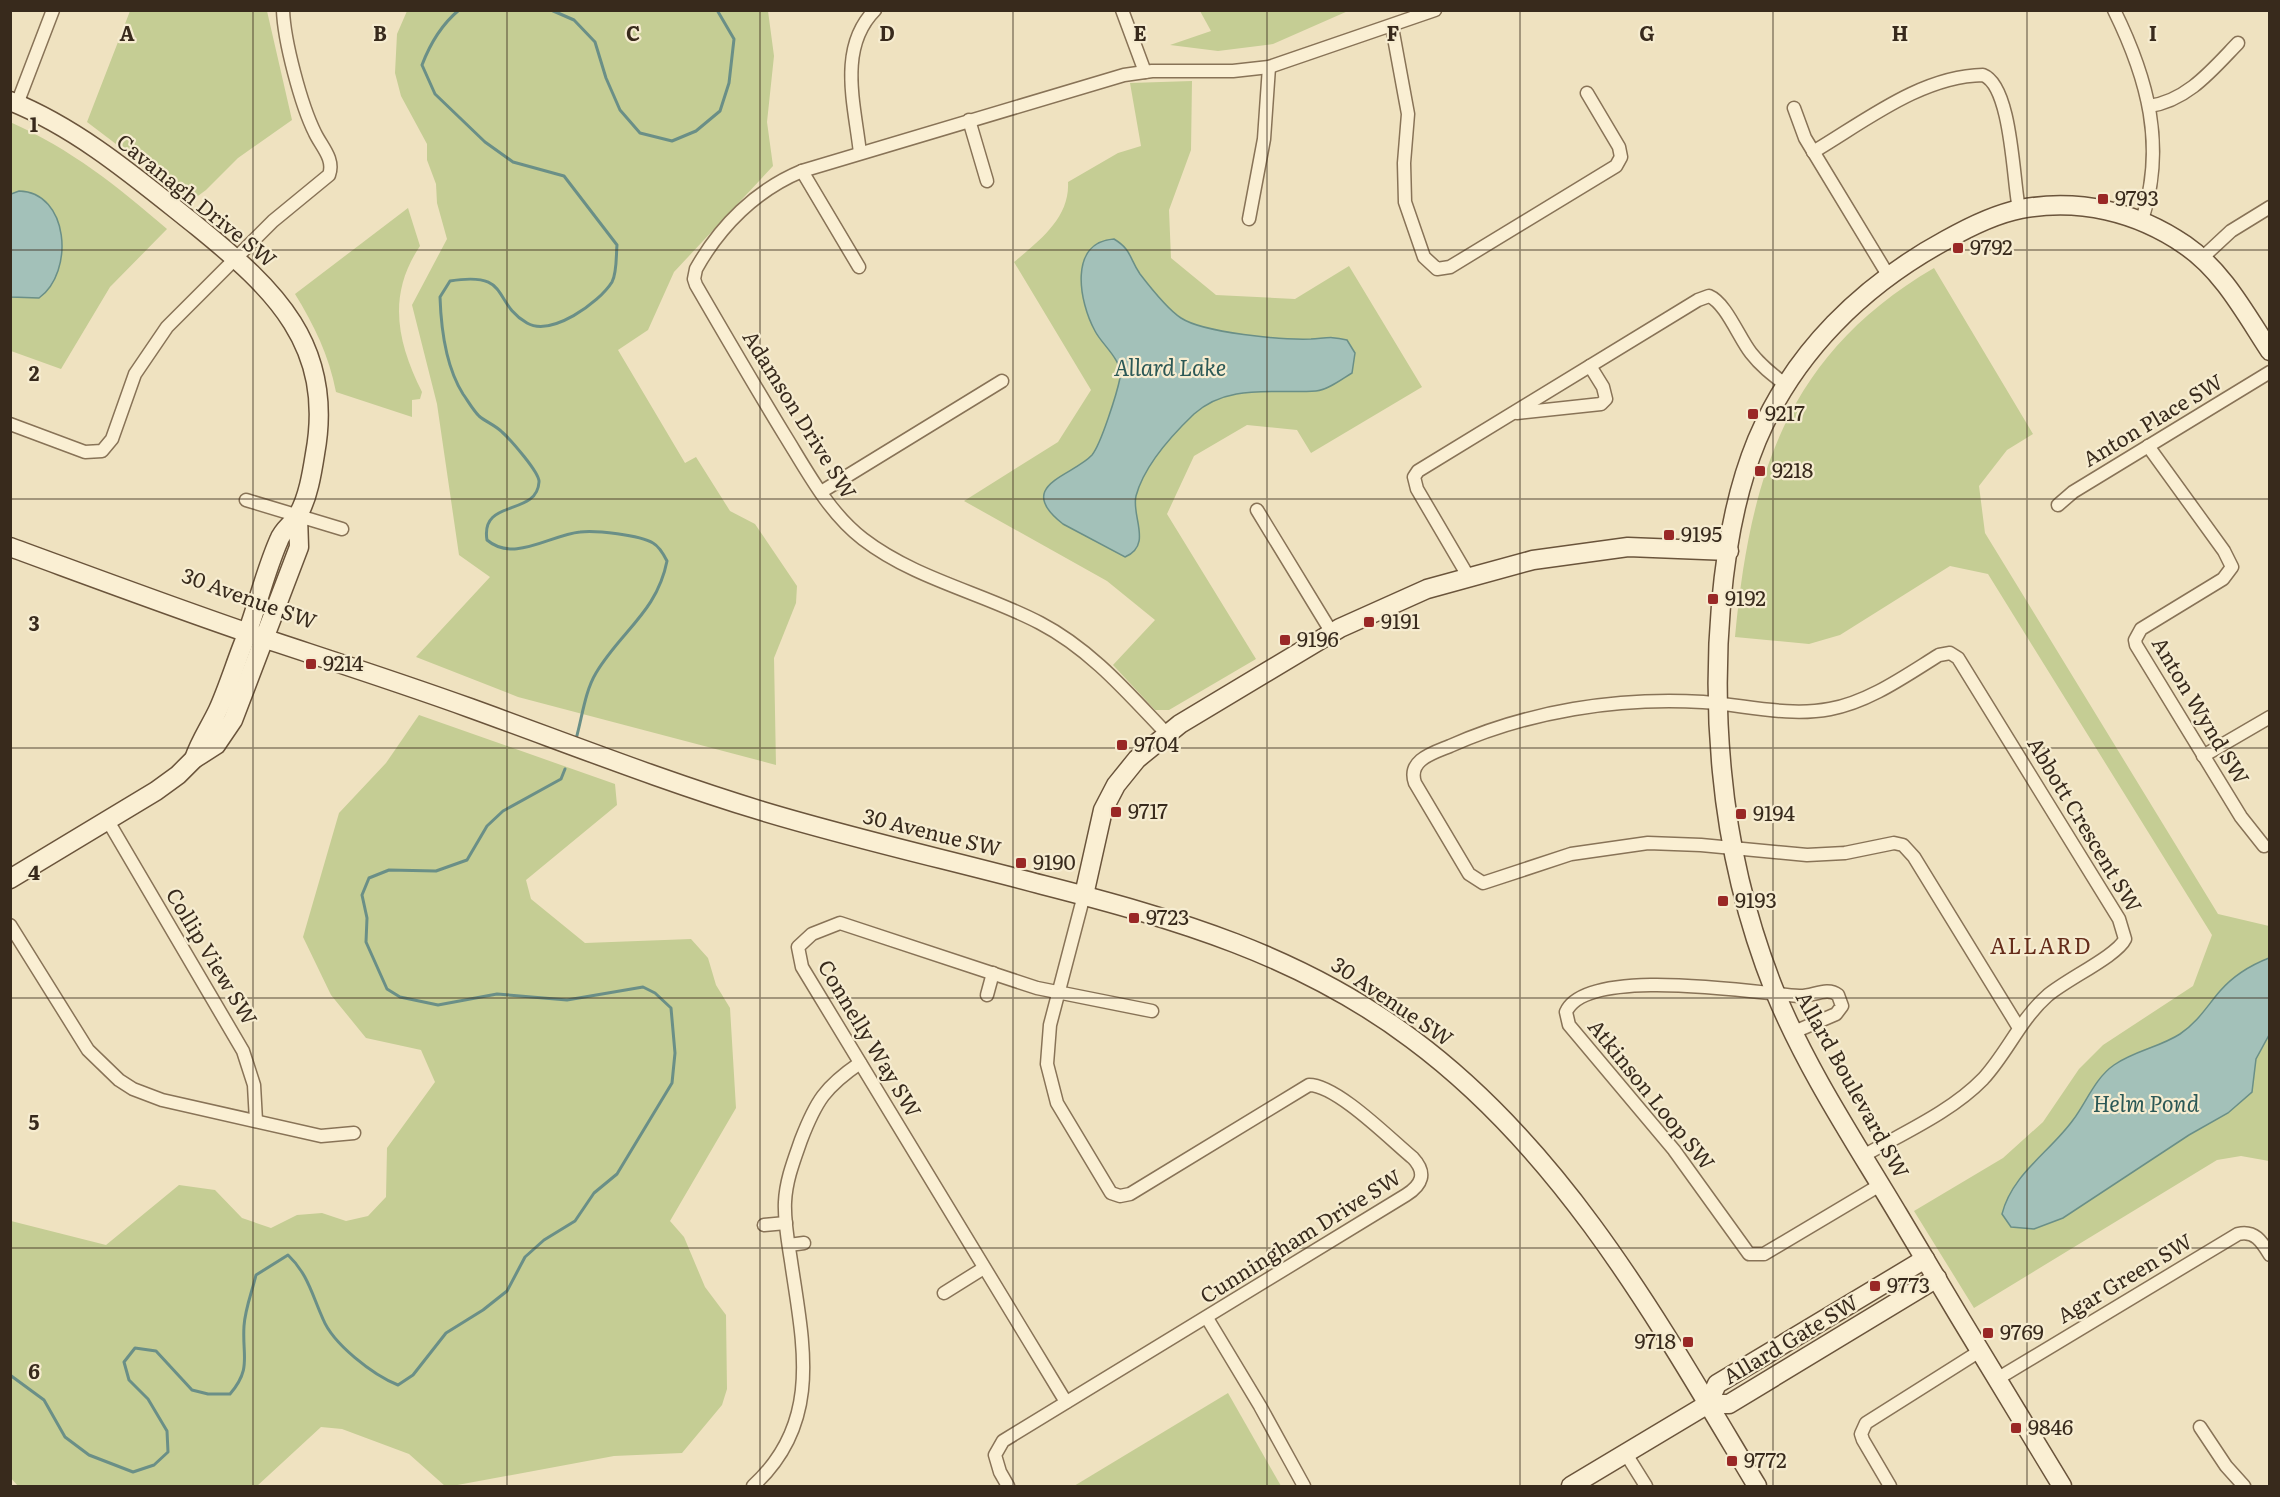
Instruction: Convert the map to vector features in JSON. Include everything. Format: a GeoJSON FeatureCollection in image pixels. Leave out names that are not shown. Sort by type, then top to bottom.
{"type":"FeatureCollection","features":[{"type":"Feature","properties":{"kind":"street"},"geometry":{"type":"LineString","coordinates":[[14,103],[53,10]]}},
{"type":"Feature","properties":{"kind":"street"},"geometry":{"type":"LineString","coordinates":[[10,424],[85,452],[102,451],[112,439],[128,391],[149,349],[166,327],[293,203],[326,179],[331,170],[330,159],[315,134],[303,104],[283,10]]}},
{"type":"Feature","properties":{"kind":"street"},"geometry":{"type":"LineString","coordinates":[[860,153],[852,57],[863,26],[875,10]]}},
{"type":"Feature","properties":{"kind":"street"},"geometry":{"type":"LineString","coordinates":[[1122,10],[1146,72]]}},
{"type":"Feature","properties":{"kind":"street","name":"Adamson Drive SW"},"geometry":{"type":"LineString","coordinates":[[1166,733],[1100,665],[1069,641],[1028,617],[878,550],[847,524],[820,492],[694,279],[699,262],[738,213],[773,185],[802,171],[1101,81],[1146,72],[1242,71],[1269,67],[1392,27],[1435,10]]}},
{"type":"Feature","properties":{"kind":"street"},"geometry":{"type":"LineString","coordinates":[[2114,10],[2132,47],[2149,106],[2154,168],[2150,195],[2142,220]]}},
{"type":"Feature","properties":{"kind":"street"},"geometry":{"type":"LineString","coordinates":[[1392,27],[1408,114],[1404,163],[1405,202],[1420,248],[1429,265],[1437,269],[1450,267],[1616,166],[1621,157],[1619,147],[1587,93]]}},
{"type":"Feature","properties":{"kind":"street"},"geometry":{"type":"LineString","coordinates":[[2149,106],[2167,102],[2188,91],[2238,43]]}},
{"type":"Feature","properties":{"kind":"street"},"geometry":{"type":"LineString","coordinates":[[1249,219],[1264,139],[1269,67]]}},
{"type":"Feature","properties":{"kind":"street"},"geometry":{"type":"LineString","coordinates":[[1813,152],[1918,91],[1956,79],[1983,75],[1992,82],[2007,123],[2019,209]]}},
{"type":"Feature","properties":{"kind":"street","name":"Cavanagh Drive SW"},"geometry":{"type":"LineString","coordinates":[[14,103],[48,118],[84,141],[236,258],[262,282],[291,319],[302,342],[315,381],[319,427],[309,484],[298,516],[279,538],[258,631],[194,759],[168,783],[108,821]]}},
{"type":"Feature","properties":{"kind":"street"},"geometry":{"type":"LineString","coordinates":[[1794,108],[1813,152],[1888,275]]}},
{"type":"Feature","properties":{"kind":"street"},"geometry":{"type":"LineString","coordinates":[[969,120],[987,181]]}},
{"type":"Feature","properties":{"kind":"street"},"geometry":{"type":"LineString","coordinates":[[802,171],[859,267]]}},
{"type":"Feature","properties":{"kind":"street","name":"Allard Boulevard SW"},"geometry":{"type":"LineString","coordinates":[[2062,1486],[1880,1185],[1794,1032],[1776,993],[1750,920],[1733,848],[1722,776],[1718,704],[1720,629],[1729,550],[1744,478],[1756,441],[1786,384],[1833,324],[1888,275],[1951,237],[2019,209],[2074,205],[2099,208],[2142,220],[2202,258],[2235,298],[2270,351]]}},
{"type":"Feature","properties":{"kind":"street"},"geometry":{"type":"LineString","coordinates":[[2202,258],[2231,231],[2270,207]]}},
{"type":"Feature","properties":{"kind":"street"},"geometry":{"type":"LineString","coordinates":[[1468,576],[1418,493],[1414,477],[1421,468],[1698,300],[1709,296],[1719,302],[1750,352],[1767,370],[1786,384]]}},
{"type":"Feature","properties":{"kind":"street"},"geometry":{"type":"LineString","coordinates":[[1513,413],[1601,404],[1606,399],[1605,392],[1590,366]]}},
{"type":"Feature","properties":{"kind":"street","name":"Anton Place SW"},"geometry":{"type":"LineString","coordinates":[[2058,505],[2073,492],[2270,372]]}},
{"type":"Feature","properties":{"kind":"street"},"geometry":{"type":"LineString","coordinates":[[820,492],[1002,381]]}},
{"type":"Feature","properties":{"kind":"street","name":"Anton Wynd SW"},"geometry":{"type":"LineString","coordinates":[[2148,446],[2232,563],[2228,575],[2140,629],[2135,640],[2139,651],[2241,817],[2264,846]]}},
{"type":"Feature","properties":{"kind":"street"},"geometry":{"type":"LineString","coordinates":[[246,500],[342,529]]}},
{"type":"Feature","properties":{"kind":"street"},"geometry":{"type":"LineString","coordinates":[[1257,510],[1332,633]]}},
{"type":"Feature","properties":{"kind":"street","name":"30 Avenue SW"},"geometry":{"type":"LineString","coordinates":[[10,537],[525,730],[766,812],[1200,928],[1281,960],[1366,1006],[1457,1075],[1517,1135],[1586,1220],[1655,1316],[1757,1486]]}},
{"type":"Feature","properties":{"kind":"street"},"geometry":{"type":"LineString","coordinates":[[1084,896],[1099,823],[1108,797],[1126,771],[1166,733],[1332,633],[1395,601],[1468,576],[1533,560],[1599,550],[1655,546],[1729,550]]}},
{"type":"Feature","properties":{"kind":"street","name":"30 Avenue SW"},"geometry":{"type":"LineString","coordinates":[[10,548],[258,631]]}},
{"type":"Feature","properties":{"kind":"street","name":"Abbott Crescent SW"},"geometry":{"type":"LineString","coordinates":[[1863,1156],[1972,1089],[1991,1070],[2019,1028],[2057,988],[2120,947],[2125,939],[2124,931],[1958,658],[1950,653],[1939,655],[1868,696],[1828,710],[1789,712],[1718,704],[1636,702],[1538,716],[1475,735],[1428,755],[1415,766],[1413,778],[1469,874],[1483,883],[1551,859],[1611,846],[1665,843],[1807,855],[1845,853],[1894,843],[1903,845],[1914,857],[2019,1028]]}},
{"type":"Feature","properties":{"kind":"street"},"geometry":{"type":"LineString","coordinates":[[2203,756],[2270,717]]}},
{"type":"Feature","properties":{"kind":"street"},"geometry":{"type":"LineString","coordinates":[[10,879],[108,821]]}},
{"type":"Feature","properties":{"kind":"street","name":"Collip View SW"},"geometry":{"type":"LineString","coordinates":[[108,821],[243,1051],[254,1085],[256,1121]]}},
{"type":"Feature","properties":{"kind":"street","name":"Cunningham Drive SW"},"geometry":{"type":"LineString","coordinates":[[1008,1486],[997,1465],[995,1455],[998,1446],[1066,1402],[1413,1191],[1421,1182],[1419,1166],[1413,1158],[1344,1101],[1324,1089],[1309,1085],[1130,1194],[1116,1195],[1104,1184],[1062,1113],[1052,1091],[1047,1064],[1047,1042],[1084,896]]}},
{"type":"Feature","properties":{"kind":"street","name":"Connelly Way SW"},"geometry":{"type":"LineString","coordinates":[[1060,992],[1037,988],[840,923],[830,925],[805,938],[798,947],[799,960],[1066,1402]]}},
{"type":"Feature","properties":{"kind":"street"},"geometry":{"type":"LineString","coordinates":[[10,925],[76,1034],[88,1050],[119,1080],[133,1089],[162,1100],[321,1136],[354,1133]]}},
{"type":"Feature","properties":{"kind":"street"},"geometry":{"type":"LineString","coordinates":[[987,994],[993,973]]}},
{"type":"Feature","properties":{"kind":"street","name":"Atkinson Loop SW"},"geometry":{"type":"LineString","coordinates":[[1776,993],[1651,984],[1586,996],[1572,1003],[1566,1012],[1569,1025],[1674,1150],[1739,1244],[1749,1254],[1764,1254],[1880,1185]]}},
{"type":"Feature","properties":{"kind":"street"},"geometry":{"type":"LineString","coordinates":[[1776,993],[1806,997],[1829,991],[1835,992],[1841,1000],[1842,1006],[1836,1014],[1794,1032]]}},
{"type":"Feature","properties":{"kind":"street"},"geometry":{"type":"LineString","coordinates":[[1060,992],[1152,1011]]}},
{"type":"Feature","properties":{"kind":"street"},"geometry":{"type":"LineString","coordinates":[[753,1486],[783,1451],[802,1399],[804,1348],[786,1223],[787,1184],[812,1111],[830,1085],[860,1063]]}},
{"type":"Feature","properties":{"kind":"street"},"geometry":{"type":"LineString","coordinates":[[764,1226],[786,1223]]}},
{"type":"Feature","properties":{"kind":"street","name":"Agar Green SW"},"geometry":{"type":"LineString","coordinates":[[1997,1379],[2238,1234],[2247,1233],[2257,1237],[2270,1255]]}},
{"type":"Feature","properties":{"kind":"street"},"geometry":{"type":"LineString","coordinates":[[789,1245],[804,1243]]}},
{"type":"Feature","properties":{"kind":"street","name":"Allard Gate SW"},"geometry":{"type":"LineString","coordinates":[[1925,1259],[1717,1384],[1707,1404],[1729,1404],[1937,1278]]}},
{"type":"Feature","properties":{"kind":"street"},"geometry":{"type":"LineString","coordinates":[[944,1293],[984,1268]]}},
{"type":"Feature","properties":{"kind":"street"},"geometry":{"type":"LineString","coordinates":[[1207,1318],[1260,1406],[1304,1486]]}},
{"type":"Feature","properties":{"kind":"street"},"geometry":{"type":"LineString","coordinates":[[1890,1486],[1863,1440],[1862,1434],[1866,1424],[1980,1351]]}},
{"type":"Feature","properties":{"kind":"street"},"geometry":{"type":"LineString","coordinates":[[1571,1486],[1707,1404]]}},
{"type":"Feature","properties":{"kind":"street"},"geometry":{"type":"LineString","coordinates":[[2200,1427],[2226,1466],[2244,1486]]}},
{"type":"Feature","properties":{"kind":"street"},"geometry":{"type":"LineString","coordinates":[[1626,1454],[1646,1486]]}},
{"type":"Feature","properties":{"kind":"green space"},"geometry":{"type":"Polygon","coordinates":[[[130,11],[267,11],[292,120],[238,158],[206,190],[191,201],[87,122],[130,11]]]}},
{"type":"Feature","properties":{"kind":"green space"},"geometry":{"type":"Polygon","coordinates":[[[407,11],[768,11],[774,56],[767,122],[773,166],[674,272],[648,330],[618,350],[685,463],[696,457],[730,511],[755,524],[797,586],[796,603],[774,658],[776,765],[518,697],[416,657],[490,577],[459,555],[437,404],[412,305],[447,239],[437,203],[436,184],[427,160],[427,144],[401,96],[395,73],[397,34],[407,11]]]}},
{"type":"Feature","properties":{"kind":"green space"},"geometry":{"type":"Polygon","coordinates":[[[1200,11],[1348,11],[1273,44],[1218,51],[1170,45],[1211,31],[1200,11]]]}},
{"type":"Feature","properties":{"kind":"green space"},"geometry":{"type":"Polygon","coordinates":[[[1192,81],[1191,150],[1169,210],[1171,258],[1216,295],[1295,299],[1349,266],[1422,387],[1311,453],[1297,430],[1247,425],[1194,456],[1167,514],[1256,659],[1169,710],[1155,710],[1113,665],[1155,620],[1107,581],[964,501],[1058,442],[1091,390],[1014,262],[1043,237],[1058,218],[1064,207],[1068,182],[1118,153],[1141,146],[1130,83],[1192,81]]]}},
{"type":"Feature","properties":{"kind":"green space"},"geometry":{"type":"Polygon","coordinates":[[[10,122],[53,144],[93,169],[167,229],[110,287],[61,369],[11,351],[10,122]]]}},
{"type":"Feature","properties":{"kind":"green space"},"geometry":{"type":"Polygon","coordinates":[[[408,208],[420,246],[403,282],[399,319],[406,355],[422,392],[420,399],[412,400],[412,417],[336,392],[320,341],[295,294],[408,208]]]}},
{"type":"Feature","properties":{"kind":"green space"},"geometry":{"type":"Polygon","coordinates":[[[1934,268],[2033,434],[2007,450],[1979,486],[1985,533],[2218,914],[2269,926],[2269,1161],[2241,1156],[2217,1160],[1974,1308],[1914,1211],[2003,1158],[2043,1122],[2079,1069],[2103,1045],[2193,986],[2212,935],[1988,574],[1950,566],[1840,635],[1809,644],[1735,637],[1742,578],[1752,524],[1766,472],[1785,424],[1810,380],[1843,339],[1884,302],[1934,268]]]}},
{"type":"Feature","properties":{"kind":"green space"},"geometry":{"type":"Polygon","coordinates":[[[419,715],[615,784],[617,805],[526,880],[531,899],[585,943],[691,939],[708,958],[716,985],[730,1008],[736,1108],[670,1221],[684,1237],[705,1287],[726,1315],[727,1389],[722,1405],[682,1453],[614,1456],[452,1486],[445,1486],[409,1454],[342,1429],[321,1427],[257,1486],[18,1486],[10,1477],[11,1221],[106,1245],[179,1185],[215,1190],[242,1218],[271,1228],[297,1215],[322,1213],[346,1221],[368,1216],[386,1197],[387,1148],[435,1082],[421,1050],[366,1038],[331,995],[303,937],[339,813],[386,763],[419,715]]]}},
{"type":"Feature","properties":{"kind":"green space"},"geometry":{"type":"Polygon","coordinates":[[[1228,1393],[1281,1486],[1074,1486],[1228,1393]]]}},
{"type":"Feature","properties":{"kind":"water"},"geometry":{"type":"Polygon","coordinates":[[[19,191],[36,195],[48,204],[57,218],[61,235],[62,253],[58,270],[51,286],[39,298],[11,297],[11,194],[19,191]]]}},
{"type":"Feature","properties":{"kind":"water","name":"Allard Lake"},"geometry":{"type":"Polygon","coordinates":[[[1114,239],[1127,251],[1140,274],[1165,304],[1181,318],[1225,332],[1263,337],[1347,340],[1355,353],[1352,373],[1325,389],[1236,394],[1207,404],[1194,414],[1177,431],[1145,473],[1135,504],[1139,530],[1138,545],[1125,557],[1063,524],[1049,511],[1044,500],[1045,491],[1052,483],[1083,462],[1096,449],[1120,378],[1118,365],[1089,319],[1081,275],[1089,251],[1099,243],[1114,239]]]}},
{"type":"Feature","properties":{"kind":"water","name":"Helm Pond"},"geometry":{"type":"Polygon","coordinates":[[[2269,958],[2269,1035],[2256,1059],[2252,1092],[2228,1113],[2189,1135],[2063,1218],[2034,1229],[2011,1227],[2002,1214],[2014,1187],[2064,1132],[2107,1070],[2130,1056],[2180,1034],[2197,1019],[2231,980],[2249,967],[2269,958]]]}},
{"type":"Feature","properties":{"kind":"waterway"},"geometry":{"type":"LineString","coordinates":[[459,10],[437,35],[422,65],[435,94],[485,142],[513,162],[564,176],[617,245],[615,274],[612,282],[586,308],[561,322],[537,326],[527,323],[516,315],[492,284],[483,280],[450,281],[440,297],[445,347],[457,383],[477,414],[506,436],[530,464],[539,482],[536,493],[529,500],[500,512],[492,518],[487,527],[487,540],[509,549],[532,546],[580,532],[617,534],[653,543],[660,549],[667,561],[662,579],[647,608],[606,658],[592,680],[576,739]]}},
{"type":"Feature","properties":{"kind":"waterway"},"geometry":{"type":"LineString","coordinates":[[551,10],[574,20],[595,42],[606,78],[620,110],[640,133],[672,141],[696,131],[720,111],[729,83],[734,39],[717,10]]}},
{"type":"Feature","properties":{"kind":"waterway"},"geometry":{"type":"LineString","coordinates":[[10,1375],[44,1400],[65,1437],[89,1455],[133,1472],[154,1465],[168,1452],[167,1431],[148,1399],[129,1380],[124,1362],[135,1348],[156,1351],[192,1390],[208,1394],[230,1394],[244,1369],[245,1320],[256,1275],[288,1255],[305,1277],[323,1319],[335,1338],[355,1358],[377,1374],[398,1385],[413,1375],[446,1333],[483,1310],[507,1291],[525,1257],[544,1240],[575,1221],[594,1193],[617,1174],[672,1083],[675,1053],[671,1008],[655,993],[643,987],[567,1000],[497,994],[438,1005],[400,997],[387,989],[366,942],[367,918],[362,895],[369,878],[389,870],[436,871],[467,860],[487,826],[503,811],[561,779],[565,769]]}},
{"type":"Feature","properties":{"kind":"place","name":"9793"},"geometry":{"type":"Point","coordinates":[2103,199]}},
{"type":"Feature","properties":{"kind":"place","name":"9792"},"geometry":{"type":"Point","coordinates":[1958,248]}},
{"type":"Feature","properties":{"kind":"place","name":"9217"},"geometry":{"type":"Point","coordinates":[1753,414]}},
{"type":"Feature","properties":{"kind":"place","name":"9218"},"geometry":{"type":"Point","coordinates":[1760,471]}},
{"type":"Feature","properties":{"kind":"place","name":"9195"},"geometry":{"type":"Point","coordinates":[1669,535]}},
{"type":"Feature","properties":{"kind":"place","name":"9192"},"geometry":{"type":"Point","coordinates":[1713,599]}},
{"type":"Feature","properties":{"kind":"place","name":"9191"},"geometry":{"type":"Point","coordinates":[1369,622]}},
{"type":"Feature","properties":{"kind":"place","name":"9196"},"geometry":{"type":"Point","coordinates":[1285,640]}},
{"type":"Feature","properties":{"kind":"place","name":"9214"},"geometry":{"type":"Point","coordinates":[311,664]}},
{"type":"Feature","properties":{"kind":"place","name":"9704"},"geometry":{"type":"Point","coordinates":[1122,745]}},
{"type":"Feature","properties":{"kind":"place","name":"9717"},"geometry":{"type":"Point","coordinates":[1116,812]}},
{"type":"Feature","properties":{"kind":"place","name":"9194"},"geometry":{"type":"Point","coordinates":[1741,814]}},
{"type":"Feature","properties":{"kind":"place","name":"9190"},"geometry":{"type":"Point","coordinates":[1021,863]}},
{"type":"Feature","properties":{"kind":"place","name":"9193"},"geometry":{"type":"Point","coordinates":[1723,901]}},
{"type":"Feature","properties":{"kind":"place","name":"9723"},"geometry":{"type":"Point","coordinates":[1134,918]}},
{"type":"Feature","properties":{"kind":"place","name":"9773"},"geometry":{"type":"Point","coordinates":[1875,1286]}},
{"type":"Feature","properties":{"kind":"place","name":"9769"},"geometry":{"type":"Point","coordinates":[1988,1333]}},
{"type":"Feature","properties":{"kind":"place","name":"9718"},"geometry":{"type":"Point","coordinates":[1688,1342]}},
{"type":"Feature","properties":{"kind":"place","name":"9846"},"geometry":{"type":"Point","coordinates":[2016,1428]}},
{"type":"Feature","properties":{"kind":"place","name":"9772"},"geometry":{"type":"Point","coordinates":[1732,1461]}},
{"type":"Feature","properties":{"kind":"district","name":"ALLARD"},"geometry":{"type":"Point","coordinates":[2041,946]}}]}
